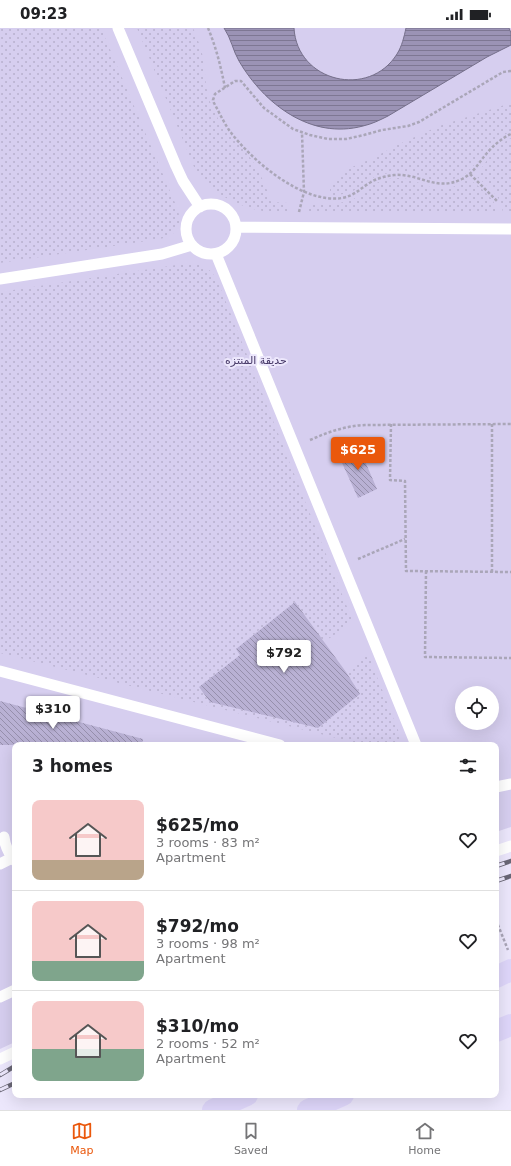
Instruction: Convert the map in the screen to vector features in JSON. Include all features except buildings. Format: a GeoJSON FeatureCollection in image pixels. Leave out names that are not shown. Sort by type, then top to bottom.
{"type":"FeatureCollection","features":[{"type":"Feature","properties":{"kind":"highway"},"geometry":{"type":"LineString","coordinates":[[499,976],[511,970]]}},
{"type":"Feature","properties":{"kind":"highway"},"geometry":{"type":"LineString","coordinates":[[499,1030],[511,1025]]}},
{"type":"Feature","properties":{"kind":"highway"},"geometry":{"type":"LineString","coordinates":[[214,1110],[240,1098]]}},
{"type":"Feature","properties":{"kind":"highway"},"geometry":{"type":"LineString","coordinates":[[308,1110],[336,1098]]}},
{"type":"Feature","properties":{"kind":"lane"},"geometry":{"type":"LineString","coordinates":[[118,28],[176,166],[183,181],[200,207]]}},
{"type":"Feature","properties":{"kind":"lane"},"geometry":{"type":"LineString","coordinates":[[213,204],[226,209],[231,214],[236,227],[236,235],[228,247],[216,254],[203,253],[192,246],[186,232],[186,224],[194,211],[200,207],[213,204]]}},
{"type":"Feature","properties":{"kind":"lane"},"geometry":{"type":"LineString","coordinates":[[236,227],[511,229]]}},
{"type":"Feature","properties":{"kind":"lane"},"geometry":{"type":"LineString","coordinates":[[0,279],[162,254],[192,246]]}},
{"type":"Feature","properties":{"kind":"lane"},"geometry":{"type":"LineString","coordinates":[[216,254],[415,742]]}},
{"type":"Feature","properties":{"kind":"lane"},"geometry":{"type":"LineString","coordinates":[[0,671],[269,742]]}},
{"type":"Feature","properties":{"kind":"lane"},"geometry":{"type":"LineString","coordinates":[[499,786],[511,784]]}},
{"type":"Feature","properties":{"kind":"lane"},"geometry":{"type":"LineString","coordinates":[[2,836],[12,839]]}},
{"type":"Feature","properties":{"kind":"lane"},"geometry":{"type":"LineString","coordinates":[[2,836],[12,856]]}},
{"type":"Feature","properties":{"kind":"lane"},"geometry":{"type":"LineString","coordinates":[[499,850],[511,846]]}},
{"type":"Feature","properties":{"kind":"lane"},"geometry":{"type":"LineString","coordinates":[[0,864],[12,860]]}},
{"type":"Feature","properties":{"kind":"lane"},"geometry":{"type":"LineString","coordinates":[[0,997],[12,991]]}},
{"type":"Feature","properties":{"kind":"lane"},"geometry":{"type":"LineString","coordinates":[[0,1060],[12,1054]]}},
{"type":"Feature","properties":{"kind":"path"},"geometry":{"type":"LineString","coordinates":[[208,28],[214,41],[225,88]]}},
{"type":"Feature","properties":{"kind":"path"},"geometry":{"type":"LineString","coordinates":[[511,71],[503,72],[419,122],[408,126],[382,130],[346,139],[328,139],[293,129],[264,108],[241,81],[235,81],[215,94],[213,100],[229,129],[255,159],[272,173],[304,192],[332,198],[352,196],[371,182],[393,175],[417,177],[425,181],[444,184],[462,179],[477,167],[492,147],[500,140],[511,134]]}},
{"type":"Feature","properties":{"kind":"path"},"geometry":{"type":"LineString","coordinates":[[296,228],[304,192],[302,132]]}},
{"type":"Feature","properties":{"kind":"path"},"geometry":{"type":"LineString","coordinates":[[470,174],[498,201]]}},
{"type":"Feature","properties":{"kind":"path"},"geometry":{"type":"LineString","coordinates":[[391,424],[390,480],[405,481],[406,571],[511,572]]}},
{"type":"Feature","properties":{"kind":"path"},"geometry":{"type":"LineString","coordinates":[[295,448],[316,437],[350,426],[391,424],[511,424]]}},
{"type":"Feature","properties":{"kind":"path"},"geometry":{"type":"LineString","coordinates":[[492,424],[492,572]]}},
{"type":"Feature","properties":{"kind":"path"},"geometry":{"type":"LineString","coordinates":[[342,566],[405,538]]}},
{"type":"Feature","properties":{"kind":"path"},"geometry":{"type":"LineString","coordinates":[[426,571],[426,657],[511,658]]}},
{"type":"Feature","properties":{"kind":"path"},"geometry":{"type":"LineString","coordinates":[[499,927],[511,956]]}},
{"type":"Feature","properties":{"kind":"green space","name":"حديقة المنتزه"},"geometry":{"type":"Polygon","coordinates":[[[0,28],[511,28],[511,827],[499,831],[499,742],[12,742],[12,1043],[0,1049],[0,28]]]}},
{"type":"Feature","properties":{"kind":"green space"},"geometry":{"type":"Polygon","coordinates":[[[0,28],[101,28],[178,210],[179,226],[174,233],[160,239],[0,263],[0,28]]]}},
{"type":"Feature","properties":{"kind":"green space"},"geometry":{"type":"Polygon","coordinates":[[[137,28],[193,28],[202,54],[207,91],[213,110],[222,125],[253,161],[262,178],[271,202],[288,203],[288,211],[263,211],[246,207],[221,195],[200,177],[194,167],[137,28]]]}},
{"type":"Feature","properties":{"kind":"green space"},"geometry":{"type":"Polygon","coordinates":[[[511,103],[511,131],[491,143],[468,172],[457,178],[446,181],[436,181],[410,173],[393,172],[376,176],[350,193],[330,196],[330,187],[345,170],[439,126],[511,103]]]}},
{"type":"Feature","properties":{"kind":"green space"},"geometry":{"type":"Polygon","coordinates":[[[511,138],[511,212],[503,213],[502,206],[497,196],[476,176],[500,145],[511,138]]]}},
{"type":"Feature","properties":{"kind":"green space"},"geometry":{"type":"Polygon","coordinates":[[[466,176],[490,197],[494,202],[497,212],[308,211],[309,204],[347,202],[374,184],[394,178],[412,180],[434,188],[448,189],[455,186],[466,176]]]}},
{"type":"Feature","properties":{"kind":"green space"},"geometry":{"type":"Polygon","coordinates":[[[189,263],[203,266],[216,277],[353,622],[324,642],[295,602],[236,648],[240,655],[199,687],[210,702],[318,728],[360,694],[346,672],[368,654],[398,730],[399,738],[398,742],[352,742],[0,653],[0,292],[189,263]]]}},
{"type":"Feature","properties":{"kind":"shaded area"},"geometry":{"type":"Polygon","coordinates":[[[224,28],[294,28],[298,46],[307,61],[321,72],[336,78],[353,80],[370,77],[385,68],[399,51],[406,28],[509,28],[511,33],[511,45],[487,57],[376,122],[344,129],[325,128],[308,123],[291,115],[262,91],[249,77],[239,61],[224,28]]]}},
{"type":"Feature","properties":{"kind":"railway"},"geometry":{"type":"LineString","coordinates":[[499,865],[511,861]]}},
{"type":"Feature","properties":{"kind":"railway"},"geometry":{"type":"LineString","coordinates":[[499,880],[511,876]]}},
{"type":"Feature","properties":{"kind":"railway"},"geometry":{"type":"LineString","coordinates":[[0,1075],[12,1068]]}},
{"type":"Feature","properties":{"kind":"railway"},"geometry":{"type":"LineString","coordinates":[[0,1090],[12,1084]]}}]}
